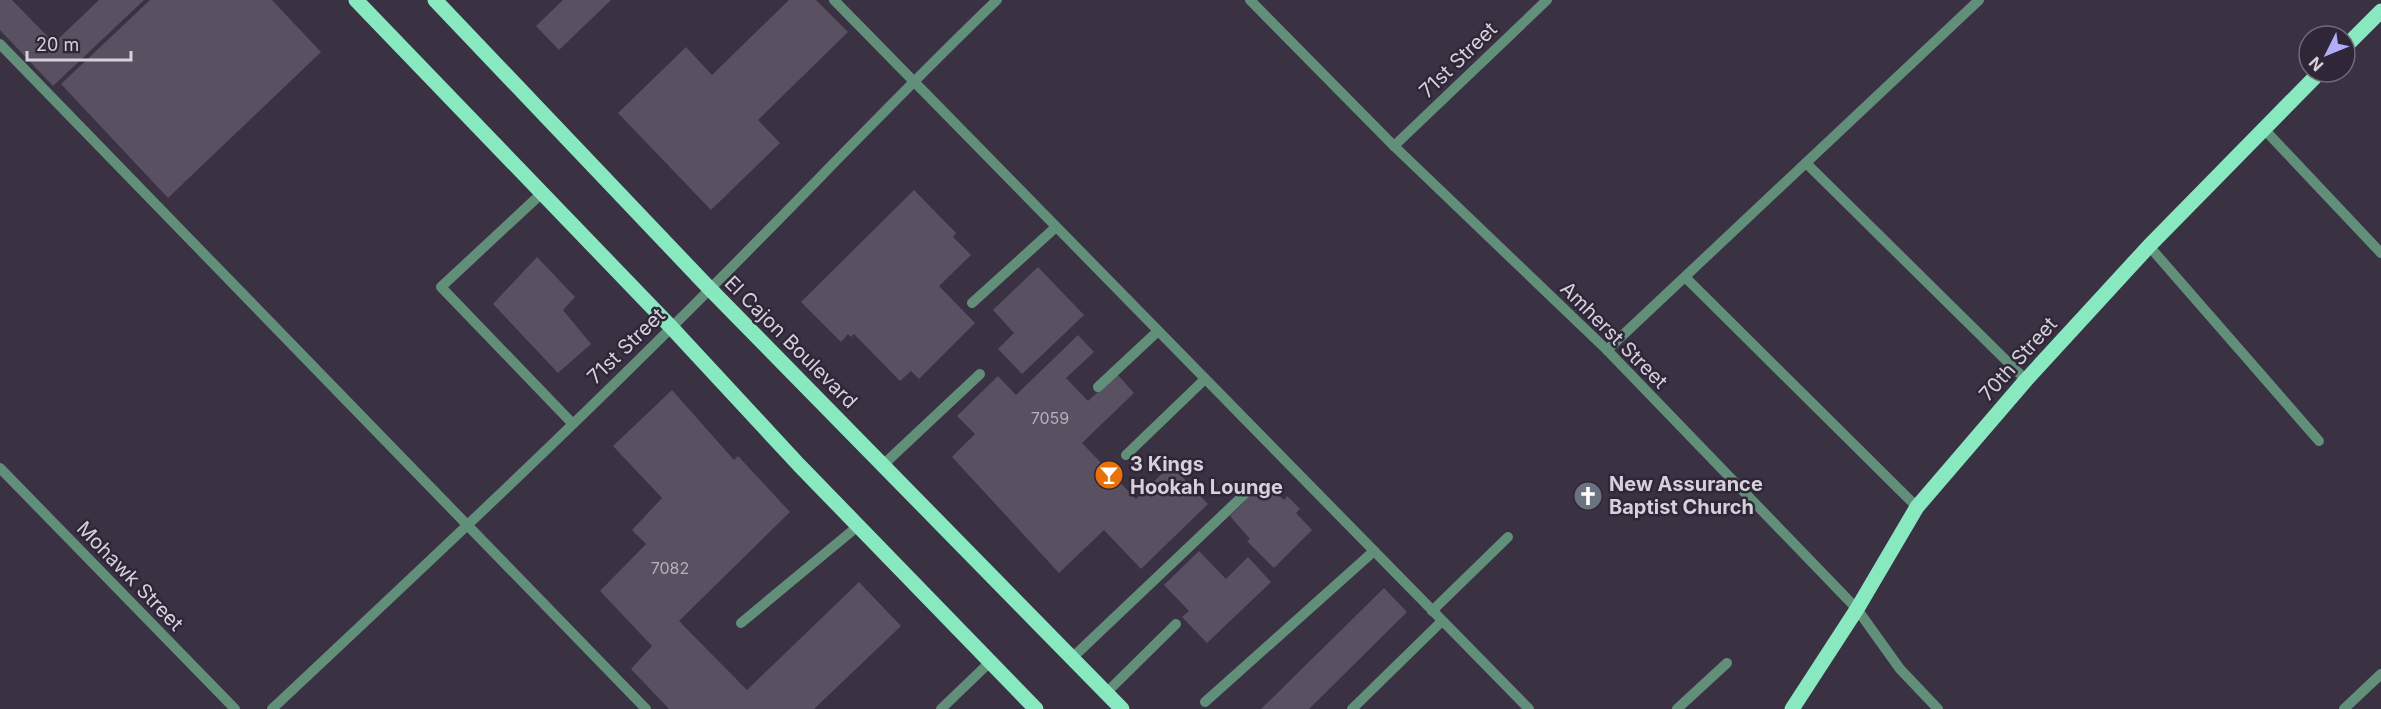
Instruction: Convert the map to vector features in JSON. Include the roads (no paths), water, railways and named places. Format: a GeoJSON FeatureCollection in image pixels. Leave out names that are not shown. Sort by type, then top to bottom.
{"type":"FeatureCollection","features":[{"type":"Feature","properties":{"kind":"main road"},"geometry":{"type":"LineString","coordinates":[[356,0],[1036,709]]}},
{"type":"Feature","properties":{"kind":"main road","name":"El Cajon Boulevard"},"geometry":{"type":"LineString","coordinates":[[435,0],[710,289],[1122,709]]}},
{"type":"Feature","properties":{"kind":"main road"},"geometry":{"type":"LineString","coordinates":[[2357,35],[2381,11]]}},
{"type":"Feature","properties":{"kind":"main road","name":"70th Street"},"geometry":{"type":"LineString","coordinates":[[1792,709],[1857,609],[1917,507],[2026,380],[2149,246],[2308,84]]}},
{"type":"Feature","properties":{"kind":"street"},"geometry":{"type":"LineString","coordinates":[[834,0],[1529,709]]}},
{"type":"Feature","properties":{"kind":"street","name":"71st Street"},"geometry":{"type":"LineString","coordinates":[[272,709],[468,525],[710,289],[913,81],[997,0]]}},
{"type":"Feature","properties":{"kind":"street","name":"Amherst Street"},"geometry":{"type":"LineString","coordinates":[[1250,0],[1394,146],[1607,351],[1857,609],[1900,669],[1934,708]]}},
{"type":"Feature","properties":{"kind":"street","name":"71st Street"},"geometry":{"type":"LineString","coordinates":[[1394,146],[1547,0]]}},
{"type":"Feature","properties":{"kind":"street"},"geometry":{"type":"LineString","coordinates":[[1607,351],[1979,0]]}},
{"type":"Feature","properties":{"kind":"street"},"geometry":{"type":"LineString","coordinates":[[0,44],[646,709]]}},
{"type":"Feature","properties":{"kind":"street"},"geometry":{"type":"LineString","coordinates":[[2263,129],[2381,253]]}},
{"type":"Feature","properties":{"kind":"street"},"geometry":{"type":"LineString","coordinates":[[1806,163],[2026,380]]}},
{"type":"Feature","properties":{"kind":"street"},"geometry":{"type":"LineString","coordinates":[[542,192],[441,287],[572,423]]}},
{"type":"Feature","properties":{"kind":"street"},"geometry":{"type":"LineString","coordinates":[[972,303],[1056,227]]}},
{"type":"Feature","properties":{"kind":"street"},"geometry":{"type":"LineString","coordinates":[[2149,246],[2319,441]]}},
{"type":"Feature","properties":{"kind":"street"},"geometry":{"type":"LineString","coordinates":[[1685,277],[1917,507]]}},
{"type":"Feature","properties":{"kind":"street"},"geometry":{"type":"LineString","coordinates":[[1098,387],[1158,331]]}},
{"type":"Feature","properties":{"kind":"street"},"geometry":{"type":"LineString","coordinates":[[882,465],[980,374]]}},
{"type":"Feature","properties":{"kind":"street"},"geometry":{"type":"LineString","coordinates":[[1126,455],[1205,379]]}},
{"type":"Feature","properties":{"kind":"street","name":"Mohawk Street"},"geometry":{"type":"LineString","coordinates":[[0,468],[235,709]]}},
{"type":"Feature","properties":{"kind":"street"},"geometry":{"type":"LineString","coordinates":[[1072,658],[1248,491]]}},
{"type":"Feature","properties":{"kind":"street"},"geometry":{"type":"LineString","coordinates":[[741,623],[858,526]]}},
{"type":"Feature","properties":{"kind":"street"},"geometry":{"type":"LineString","coordinates":[[1432,611],[1508,537]]}},
{"type":"Feature","properties":{"kind":"street"},"geometry":{"type":"LineString","coordinates":[[1205,702],[1374,551]]}},
{"type":"Feature","properties":{"kind":"street"},"geometry":{"type":"LineString","coordinates":[[1352,709],[1442,621]]}},
{"type":"Feature","properties":{"kind":"street"},"geometry":{"type":"LineString","coordinates":[[1106,693],[1176,624]]}},
{"type":"Feature","properties":{"kind":"street"},"geometry":{"type":"LineString","coordinates":[[941,709],[990,662]]}},
{"type":"Feature","properties":{"kind":"street"},"geometry":{"type":"LineString","coordinates":[[1677,709],[1727,663]]}},
{"type":"Feature","properties":{"kind":"street"},"geometry":{"type":"LineString","coordinates":[[2344,709],[2381,674]]}},
{"type":"Feature","properties":{"kind":"place","name":"3 Kings Hookah Lounge"},"geometry":{"type":"Point","coordinates":[1109,475]}},
{"type":"Feature","properties":{"kind":"place","name":"New Assurance Baptist Church"},"geometry":{"type":"Point","coordinates":[1588,496]}}]}
